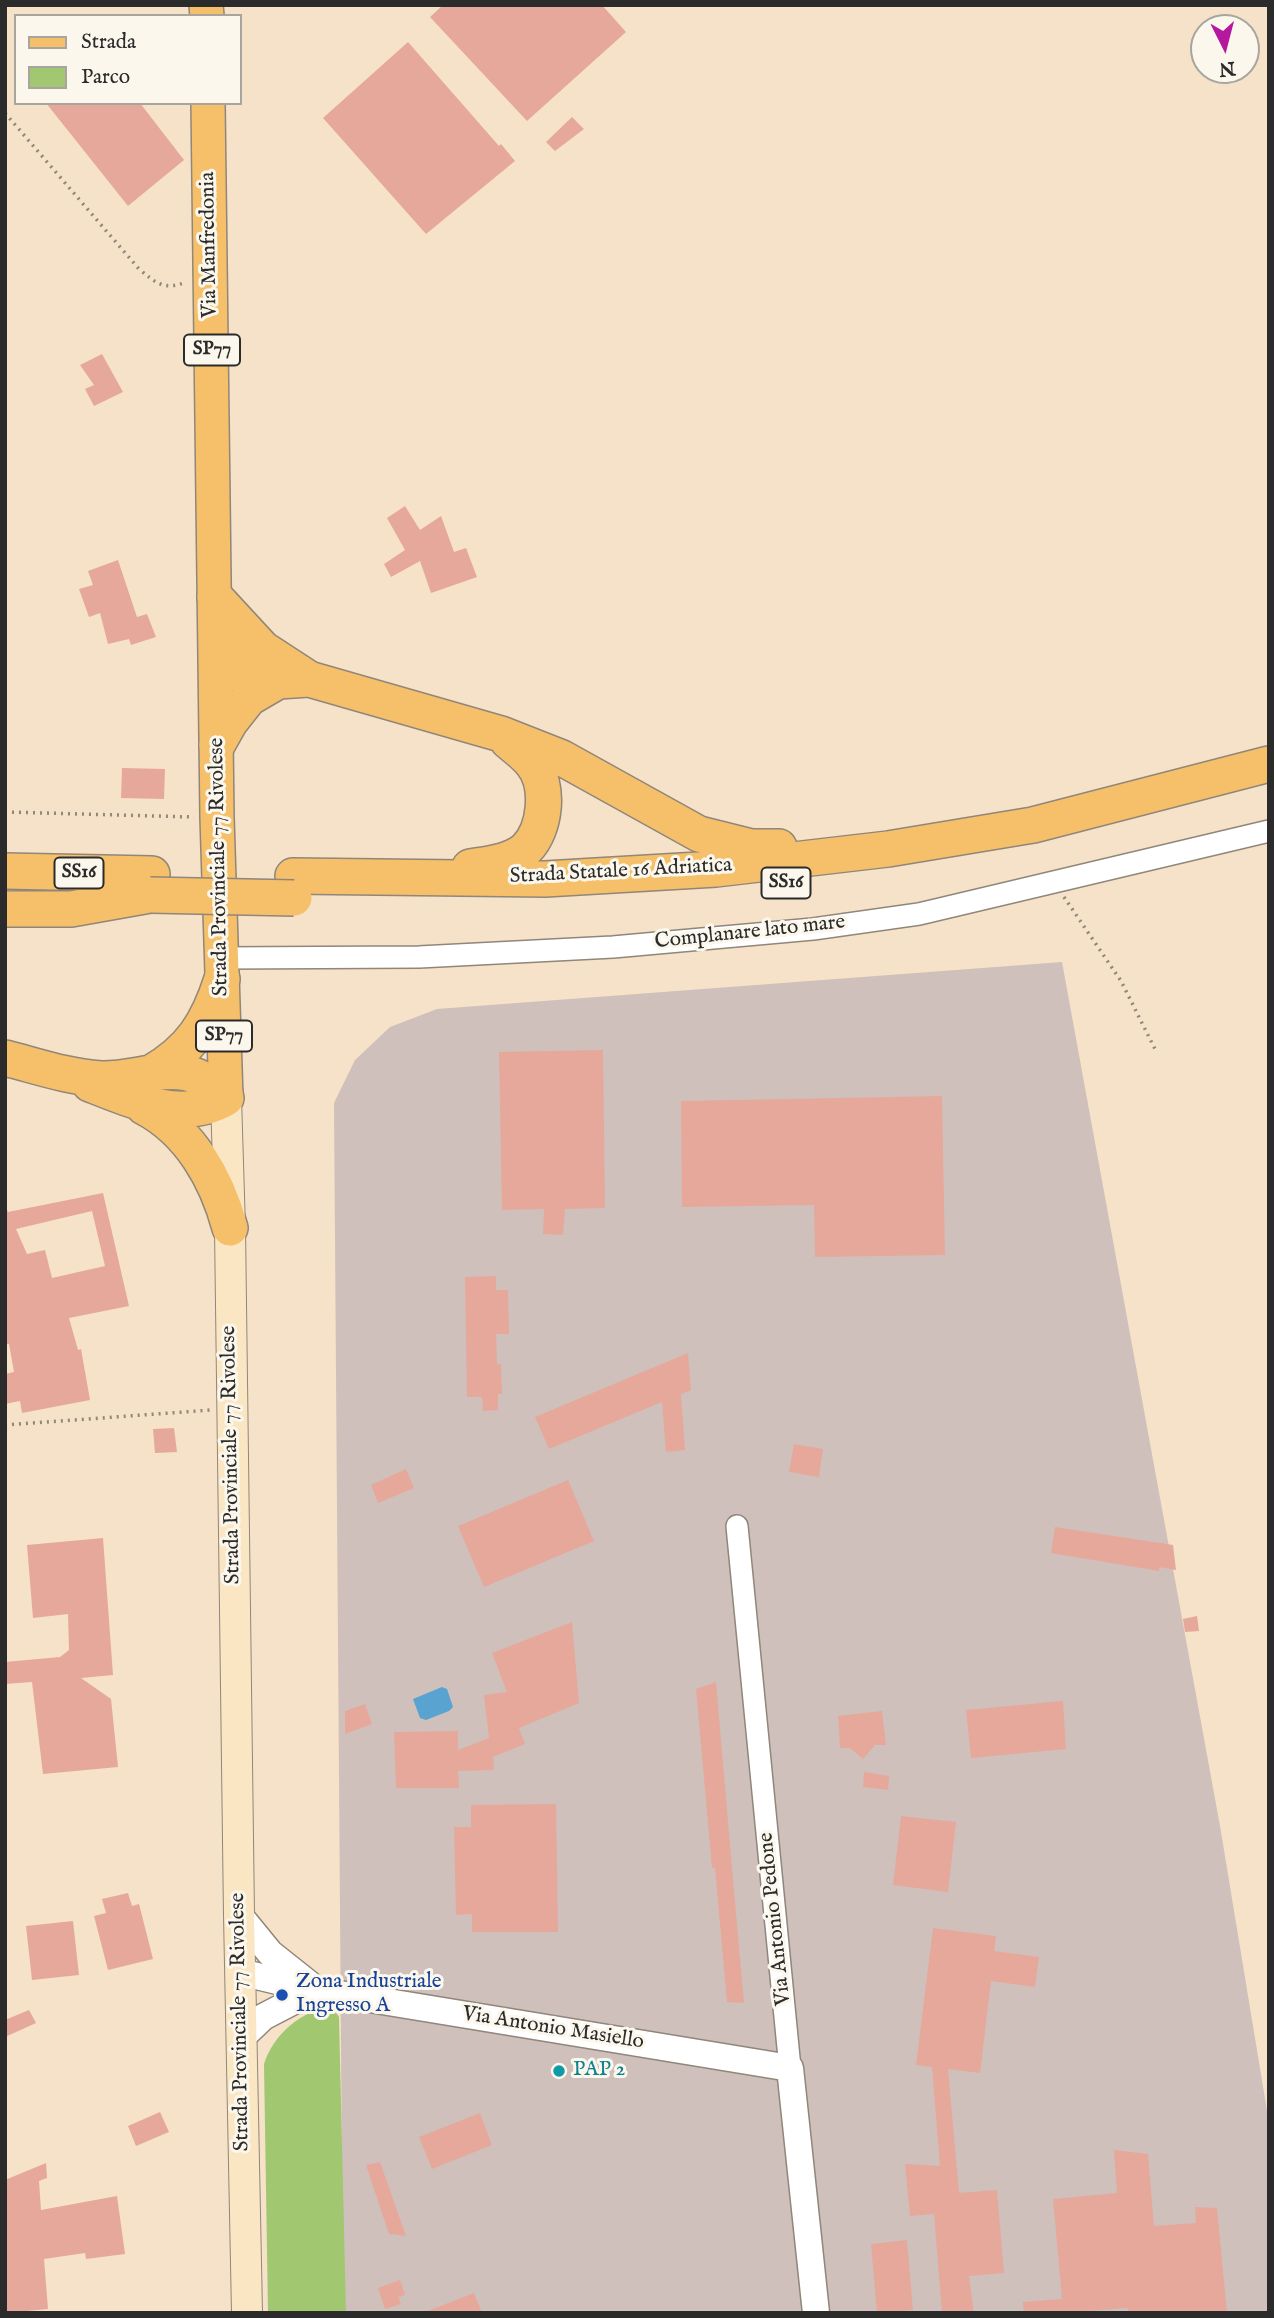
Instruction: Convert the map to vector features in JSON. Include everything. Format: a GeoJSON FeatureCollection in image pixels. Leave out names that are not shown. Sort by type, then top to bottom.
{"type":"FeatureCollection","features":[{"type":"Feature","properties":{"kind":"highway"},"geometry":{"type":"LineString","coordinates":[[215,597],[293,680]]}},
{"type":"Feature","properties":{"kind":"highway"},"geometry":{"type":"LineString","coordinates":[[263,649],[240,648],[217,658],[237,674],[293,680],[501,734],[562,758],[699,834],[751,847],[888,849]]}},
{"type":"Feature","properties":{"kind":"highway"},"geometry":{"type":"LineString","coordinates":[[217,745],[230,722],[249,698],[293,680]]}},
{"type":"Feature","properties":{"kind":"highway"},"geometry":{"type":"LineString","coordinates":[[394,878],[499,863],[526,849],[541,825],[545,796],[534,764],[501,734]]}},
{"type":"Feature","properties":{"kind":"highway","name":"Strada Statale 16 Adriatica"},"geometry":{"type":"LineString","coordinates":[[5,892],[151,885],[294,887],[394,878],[545,879],[716,869],[888,849],[1033,825],[1269,764]]}},
{"type":"Feature","properties":{"kind":"highway","name":"Strada Statale 16 Adriatica"},"geometry":{"type":"LineString","coordinates":[[294,887],[394,901],[543,901],[719,891],[893,870],[1036,847],[1269,787]]}},
{"type":"Feature","properties":{"kind":"highway","name":"Strada Statale 16 Adriatica"},"geometry":{"type":"LineString","coordinates":[[5,872],[151,885]]}},
{"type":"Feature","properties":{"kind":"highway"},"geometry":{"type":"LineString","coordinates":[[5,909],[71,909],[151,885]]}},
{"type":"Feature","properties":{"kind":"highway"},"geometry":{"type":"LineString","coordinates":[[151,1073],[186,1049],[197,1034],[215,999],[222,968]]}},
{"type":"Feature","properties":{"kind":"highway"},"geometry":{"type":"LineString","coordinates":[[5,1058],[85,1077],[113,1079],[151,1073],[188,1073],[226,1096]]}},
{"type":"Feature","properties":{"kind":"highway"},"geometry":{"type":"LineString","coordinates":[[55,1070],[122,1097],[152,1111],[169,1123],[186,1139],[212,1182],[230,1228]]}},
{"type":"Feature","properties":{"kind":"highway"},"geometry":{"type":"LineString","coordinates":[[122,1097],[144,1104],[183,1110],[200,1109],[226,1096]]}},
{"type":"Feature","properties":{"kind":"main road","name":"Via Manfredonia"},"geometry":{"type":"LineString","coordinates":[[208,105],[215,597]]}},
{"type":"Feature","properties":{"kind":"main road","name":"Strada Provinciale 77 Rivolese"},"geometry":{"type":"LineString","coordinates":[[215,597],[217,817],[230,1228],[247,2313]]}},
{"type":"Feature","properties":{"kind":"street","name":"Complanare lato mare"},"geometry":{"type":"LineString","coordinates":[[222,968],[613,947],[786,931],[919,914],[1055,884],[1269,831]]}},
{"type":"Feature","properties":{"kind":"street","name":"Via Antonio Pedone"},"geometry":{"type":"LineString","coordinates":[[737,1525],[816,2313]]}},
{"type":"Feature","properties":{"kind":"street"},"geometry":{"type":"LineString","coordinates":[[239,1915],[270,1953],[315,1990]]}},
{"type":"Feature","properties":{"kind":"street"},"geometry":{"type":"LineString","coordinates":[[240,1985],[315,1990]]}},
{"type":"Feature","properties":{"kind":"street"},"geometry":{"type":"LineString","coordinates":[[242,2037],[263,2017],[315,1990]]}},
{"type":"Feature","properties":{"kind":"street","name":"Via Antonio Masiello"},"geometry":{"type":"LineString","coordinates":[[315,1990],[790,2068]]}},
{"type":"Feature","properties":{"kind":"path"},"geometry":{"type":"LineString","coordinates":[[5,113],[139,270],[158,285],[177,286],[210,272]]}},
{"type":"Feature","properties":{"kind":"path"},"geometry":{"type":"LineString","coordinates":[[5,812],[217,817]]}},
{"type":"Feature","properties":{"kind":"path"},"geometry":{"type":"LineString","coordinates":[[1055,884],[1121,981],[1157,1053]]}},
{"type":"Feature","properties":{"kind":"path"},"geometry":{"type":"LineString","coordinates":[[5,1425],[231,1408]]}},
{"type":"Feature","properties":{"kind":"shaded area"},"geometry":{"type":"Polygon","coordinates":[[[1062,962],[1220,1826],[1269,2123],[1269,2313],[343,2313],[334,1103],[355,1060],[390,1027],[437,1009],[1062,962]]]}},
{"type":"Feature","properties":{"kind":"green space"},"geometry":{"type":"Polygon","coordinates":[[[332,2007],[339,2017],[346,2313],[268,2313],[264,2064],[274,2043],[290,2026],[310,2013],[332,2007]]]}},
{"type":"Feature","properties":{"kind":"water"},"geometry":{"type":"Polygon","coordinates":[[[442,1687],[447,1689],[453,1707],[426,1720],[420,1718],[413,1699],[442,1687]]]}},
{"type":"Feature","properties":{"kind":"building"},"geometry":{"type":"Polygon","coordinates":[[[443,5],[602,5],[626,32],[527,121],[430,17],[443,5]]]}},
{"type":"Feature","properties":{"kind":"building"},"geometry":{"type":"Polygon","coordinates":[[[408,42],[515,161],[426,234],[323,118],[408,42]]]}},
{"type":"Feature","properties":{"kind":"building"},"geometry":{"type":"Polygon","coordinates":[[[48,105],[142,105],[184,160],[128,206],[48,105]]]}},
{"type":"Feature","properties":{"kind":"building"},"geometry":{"type":"Polygon","coordinates":[[[572,117],[584,129],[555,151],[546,142],[572,117]]]}},
{"type":"Feature","properties":{"kind":"building"},"geometry":{"type":"Polygon","coordinates":[[[102,354],[123,392],[94,406],[85,389],[94,385],[80,365],[102,354]]]}},
{"type":"Feature","properties":{"kind":"building"},"geometry":{"type":"Polygon","coordinates":[[[405,506],[420,530],[441,516],[454,552],[466,548],[477,577],[431,593],[420,561],[391,577],[384,564],[405,550],[387,518],[405,506]]]}},
{"type":"Feature","properties":{"kind":"building"},"geometry":{"type":"Polygon","coordinates":[[[118,560],[137,617],[147,614],[156,637],[131,645],[129,639],[108,644],[100,613],[89,617],[79,589],[93,585],[88,571],[118,560]]]}},
{"type":"Feature","properties":{"kind":"building"},"geometry":{"type":"Polygon","coordinates":[[[122,768],[165,769],[164,799],[121,798],[122,768]]]}},
{"type":"Feature","properties":{"kind":"building"},"geometry":{"type":"Polygon","coordinates":[[[603,1050],[605,1208],[565,1209],[563,1235],[543,1234],[544,1209],[502,1210],[499,1052],[603,1050]]]}},
{"type":"Feature","properties":{"kind":"building"},"geometry":{"type":"Polygon","coordinates":[[[942,1096],[945,1255],[815,1257],[814,1205],[682,1207],[681,1101],[942,1096]]]}},
{"type":"Feature","properties":{"kind":"building"},"geometry":{"type":"Polygon","coordinates":[[[103,1193],[129,1306],[69,1318],[78,1350],[81,1349],[90,1400],[22,1413],[20,1401],[5,1404],[5,1374],[14,1372],[9,1344],[5,1344],[5,1206],[8,1212],[103,1193]],[[92,1211],[16,1229],[27,1254],[45,1250],[52,1278],[105,1266],[92,1211]]]}},
{"type":"Feature","properties":{"kind":"building"},"geometry":{"type":"Polygon","coordinates":[[[496,1276],[496,1290],[508,1290],[509,1334],[496,1334],[502,1394],[498,1394],[498,1410],[483,1411],[482,1397],[467,1397],[465,1277],[496,1276]]]}},
{"type":"Feature","properties":{"kind":"building"},"geometry":{"type":"Polygon","coordinates":[[[688,1353],[691,1390],[681,1394],[685,1450],[666,1452],[662,1402],[549,1449],[535,1417],[688,1353]]]}},
{"type":"Feature","properties":{"kind":"building"},"geometry":{"type":"Polygon","coordinates":[[[174,1428],[177,1452],[155,1453],[153,1429],[174,1428]]]}},
{"type":"Feature","properties":{"kind":"building"},"geometry":{"type":"Polygon","coordinates":[[[794,1444],[823,1449],[819,1477],[789,1472],[794,1444]]]}},
{"type":"Feature","properties":{"kind":"building"},"geometry":{"type":"Polygon","coordinates":[[[406,1469],[414,1488],[378,1503],[371,1485],[406,1469]]]}},
{"type":"Feature","properties":{"kind":"building"},"geometry":{"type":"Polygon","coordinates":[[[568,1480],[594,1541],[484,1587],[458,1526],[568,1480]]]}},
{"type":"Feature","properties":{"kind":"building"},"geometry":{"type":"Polygon","coordinates":[[[1055,1527],[1173,1545],[1176,1570],[1159,1567],[1159,1571],[1051,1553],[1055,1527]]]}},
{"type":"Feature","properties":{"kind":"building"},"geometry":{"type":"Polygon","coordinates":[[[103,1538],[113,1675],[81,1678],[111,1699],[118,1767],[43,1774],[32,1682],[5,1684],[5,1662],[60,1657],[69,1650],[68,1614],[33,1618],[27,1545],[103,1538]]]}},
{"type":"Feature","properties":{"kind":"building"},"geometry":{"type":"Polygon","coordinates":[[[1197,1616],[1199,1631],[1185,1632],[1183,1619],[1197,1616]]]}},
{"type":"Feature","properties":{"kind":"building"},"geometry":{"type":"Polygon","coordinates":[[[572,1622],[579,1703],[519,1728],[525,1744],[493,1757],[494,1770],[458,1771],[459,1788],[396,1788],[394,1732],[458,1731],[458,1750],[489,1738],[484,1695],[507,1692],[492,1653],[572,1622]]]}},
{"type":"Feature","properties":{"kind":"building"},"geometry":{"type":"Polygon","coordinates":[[[716,1682],[744,2003],[727,2002],[696,1689],[716,1682]]]}},
{"type":"Feature","properties":{"kind":"building"},"geometry":{"type":"Polygon","coordinates":[[[1063,1701],[1066,1749],[971,1758],[966,1710],[1063,1701]]]}},
{"type":"Feature","properties":{"kind":"building"},"geometry":{"type":"Polygon","coordinates":[[[365,1704],[372,1724],[345,1734],[345,1711],[365,1704]]]}},
{"type":"Feature","properties":{"kind":"building"},"geometry":{"type":"Polygon","coordinates":[[[882,1711],[886,1745],[875,1745],[863,1759],[850,1748],[840,1748],[838,1716],[882,1711]]]}},
{"type":"Feature","properties":{"kind":"building"},"geometry":{"type":"Polygon","coordinates":[[[864,1772],[889,1776],[888,1790],[863,1787],[864,1772]]]}},
{"type":"Feature","properties":{"kind":"building"},"geometry":{"type":"Polygon","coordinates":[[[556,1804],[558,1932],[472,1932],[472,1914],[456,1915],[454,1827],[471,1827],[471,1805],[556,1804]]]}},
{"type":"Feature","properties":{"kind":"building"},"geometry":{"type":"Polygon","coordinates":[[[901,1816],[956,1822],[948,1892],[893,1885],[901,1816]]]}},
{"type":"Feature","properties":{"kind":"building"},"geometry":{"type":"Polygon","coordinates":[[[128,1893],[132,1906],[139,1904],[153,1959],[108,1970],[94,1916],[106,1913],[102,1899],[128,1893]]]}},
{"type":"Feature","properties":{"kind":"building"},"geometry":{"type":"Polygon","coordinates":[[[73,1921],[79,1975],[32,1980],[26,1926],[73,1921]]]}},
{"type":"Feature","properties":{"kind":"building"},"geometry":{"type":"Polygon","coordinates":[[[933,1928],[996,1936],[994,1951],[1039,1957],[1035,1987],[991,1981],[980,2073],[948,2069],[959,2193],[997,2190],[1004,2273],[969,2276],[974,2313],[942,2313],[934,2214],[910,2216],[905,2164],[940,2166],[932,2067],[916,2065],[933,1928]]]}},
{"type":"Feature","properties":{"kind":"building"},"geometry":{"type":"Polygon","coordinates":[[[29,2010],[36,2023],[5,2037],[5,2020],[29,2010]]]}},
{"type":"Feature","properties":{"kind":"building"},"geometry":{"type":"Polygon","coordinates":[[[160,2112],[169,2132],[136,2146],[128,2126],[160,2112]]]}},
{"type":"Feature","properties":{"kind":"building"},"geometry":{"type":"Polygon","coordinates":[[[480,2113],[492,2145],[432,2169],[419,2137],[480,2113]]]}},
{"type":"Feature","properties":{"kind":"building"},"geometry":{"type":"Polygon","coordinates":[[[1114,2150],[1148,2154],[1154,2226],[1196,2223],[1195,2207],[1217,2208],[1227,2313],[1128,2313],[1128,2308],[1024,2313],[1023,2302],[1062,2299],[1053,2199],[1117,2193],[1114,2150]]]}},
{"type":"Feature","properties":{"kind":"building"},"geometry":{"type":"Polygon","coordinates":[[[380,2162],[406,2236],[389,2234],[366,2165],[380,2162]]]}},
{"type":"Feature","properties":{"kind":"building"},"geometry":{"type":"Polygon","coordinates":[[[46,2163],[47,2178],[39,2181],[41,2210],[117,2196],[125,2254],[86,2259],[85,2253],[44,2259],[48,2309],[6,2313],[5,2180],[46,2163]]]}},
{"type":"Feature","properties":{"kind":"building"},"geometry":{"type":"Polygon","coordinates":[[[907,2240],[913,2310],[877,2313],[871,2244],[907,2240]]]}},
{"type":"Feature","properties":{"kind":"building"},"geometry":{"type":"Polygon","coordinates":[[[400,2280],[405,2295],[398,2297],[401,2304],[385,2309],[378,2288],[400,2280]]]}},
{"type":"Feature","properties":{"kind":"building"},"geometry":{"type":"Polygon","coordinates":[[[474,2293],[482,2313],[425,2313],[425,2312],[474,2293]]]}},
{"type":"Feature","properties":{"kind":"place","name":"Zona Industriale Ingresso A"},"geometry":{"type":"Point","coordinates":[282,1995]}},
{"type":"Feature","properties":{"kind":"place","name":"PAP 2"},"geometry":{"type":"Point","coordinates":[559,2071]}}]}
